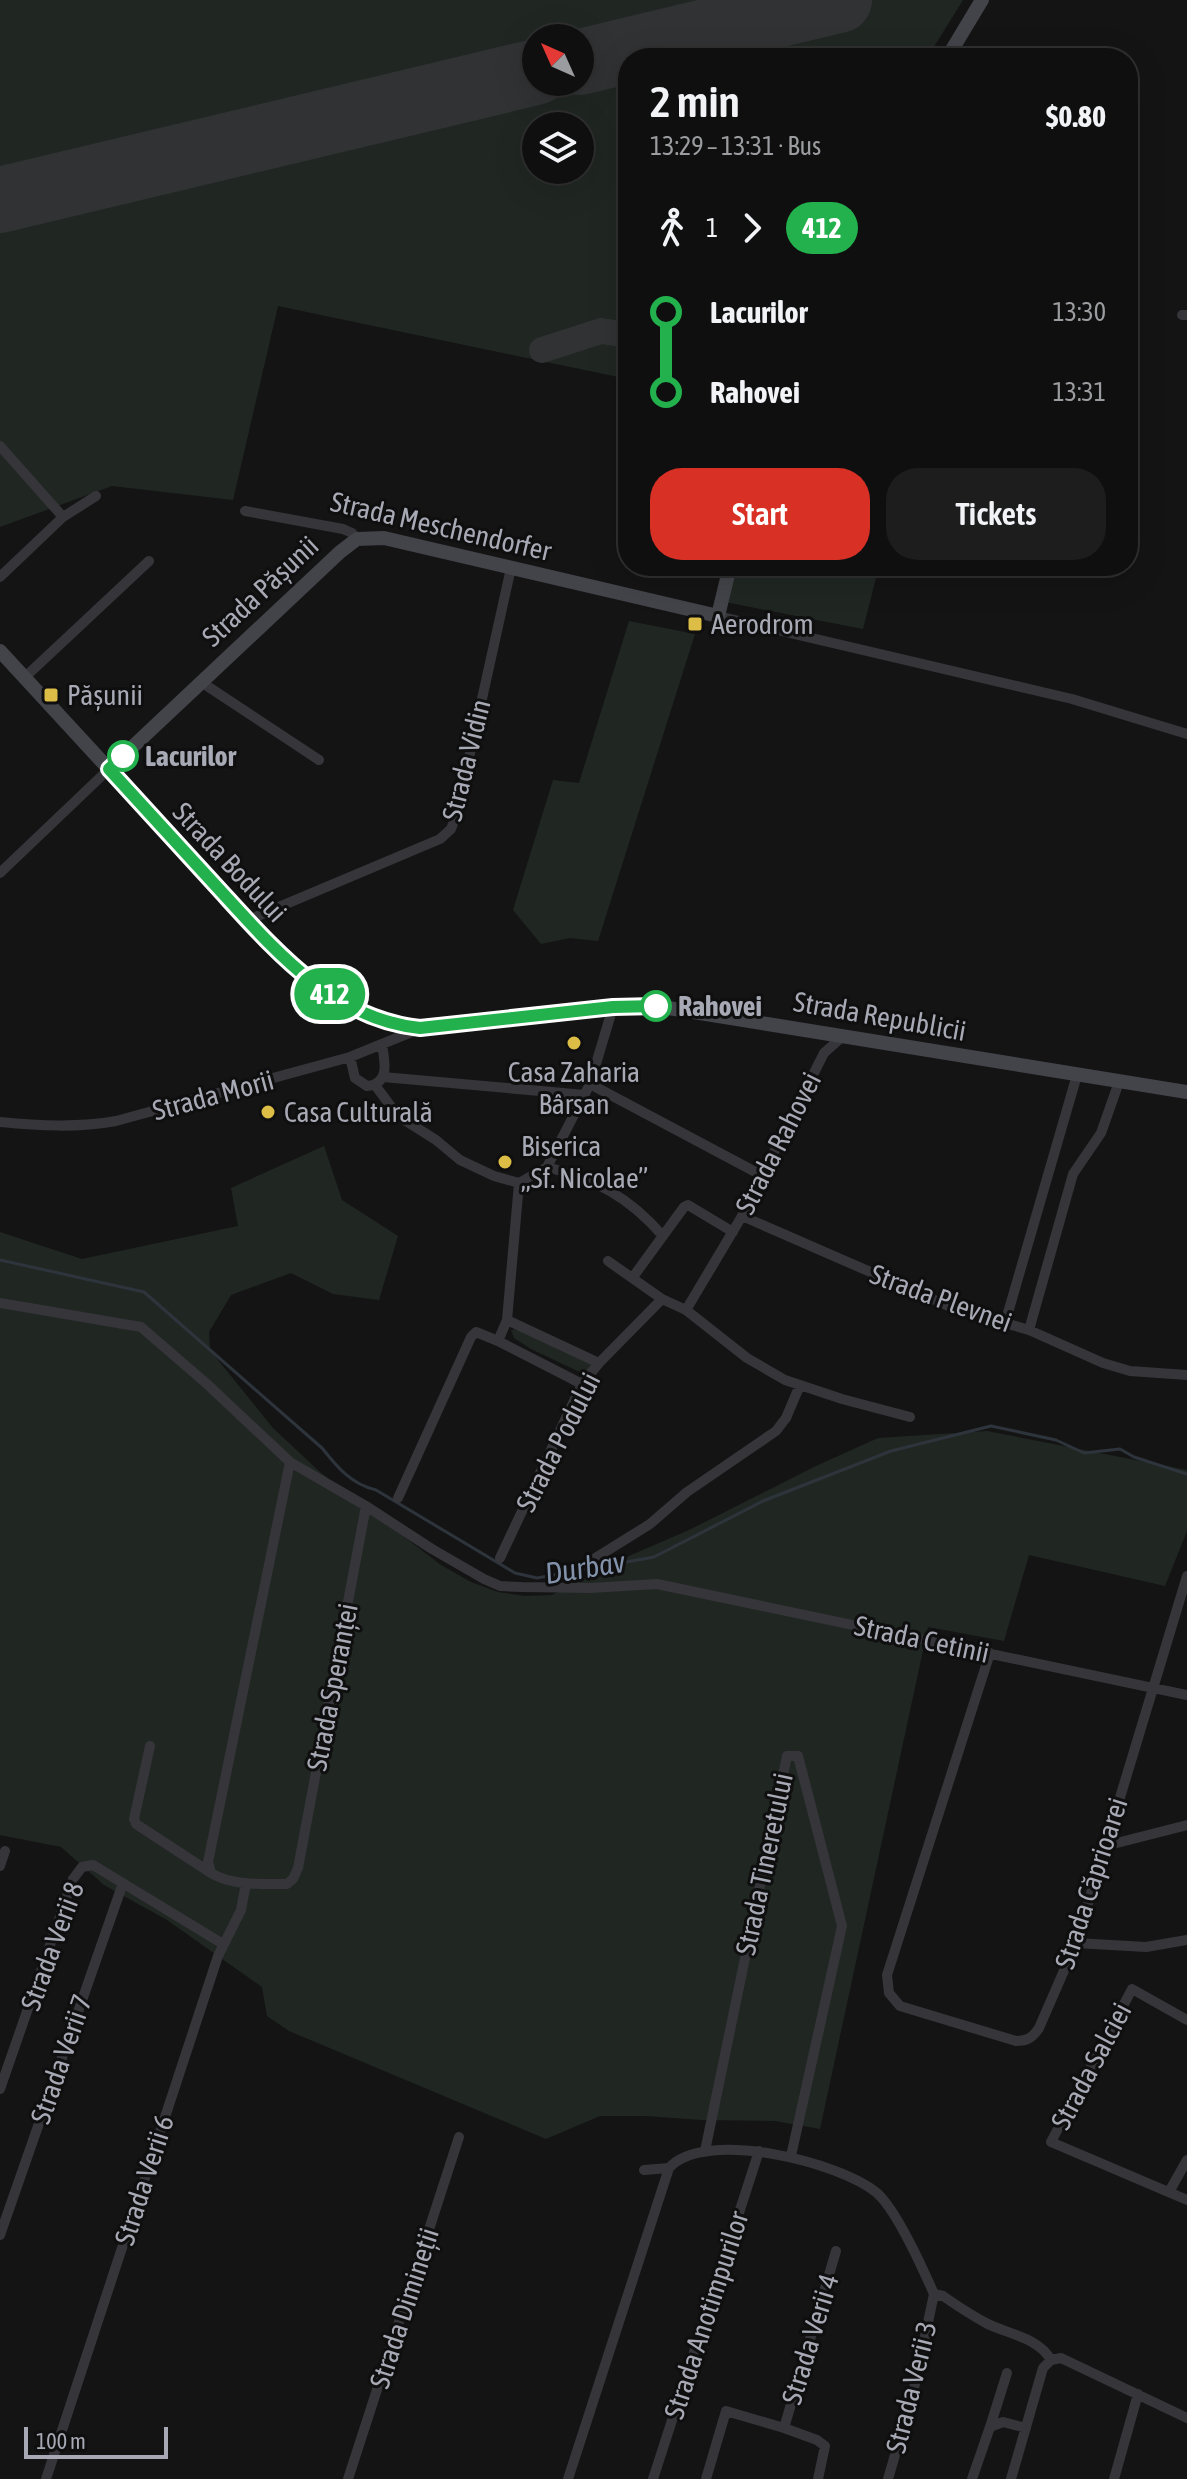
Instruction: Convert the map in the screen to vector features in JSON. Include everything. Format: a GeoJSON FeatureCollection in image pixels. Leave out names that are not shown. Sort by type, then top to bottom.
{"type":"FeatureCollection","features":[{"type":"Feature","properties":{"kind":"main road"},"geometry":{"type":"LineString","coordinates":[[953,48],[982,0]]}},
{"type":"Feature","properties":{"kind":"main road","name":"Strada Meschendorfer"},"geometry":{"type":"LineString","coordinates":[[357,539],[384,538],[718,616]]}},
{"type":"Feature","properties":{"kind":"main road","name":"Strada Pășunii"},"geometry":{"type":"LineString","coordinates":[[109,769],[357,539]]}},
{"type":"Feature","properties":{"kind":"main road"},"geometry":{"type":"LineString","coordinates":[[718,616],[728,576]]}},
{"type":"Feature","properties":{"kind":"main road","name":"Strada Bodului"},"geometry":{"type":"LineString","coordinates":[[0,651],[301,974],[322,990],[363,1012],[398,1026],[420,1028]]}},
{"type":"Feature","properties":{"kind":"main road","name":"Strada Republicii"},"geometry":{"type":"LineString","coordinates":[[420,1028],[613,1007],[685,1009],[1187,1092]]}},
{"type":"Feature","properties":{"kind":"street"},"geometry":{"type":"LineString","coordinates":[[0,446],[63,517]]}},
{"type":"Feature","properties":{"kind":"street"},"geometry":{"type":"LineString","coordinates":[[2,572],[63,517],[96,496]]}},
{"type":"Feature","properties":{"kind":"street","name":"Strada Meschendorfer"},"geometry":{"type":"LineString","coordinates":[[245,511],[343,529],[357,539]]}},
{"type":"Feature","properties":{"kind":"street"},"geometry":{"type":"LineString","coordinates":[[24,678],[149,561]]}},
{"type":"Feature","properties":{"kind":"street","name":"Strada Vidin"},"geometry":{"type":"LineString","coordinates":[[248,920],[440,839],[451,829],[511,568]]}},
{"type":"Feature","properties":{"kind":"street","name":"Strada Meschendorfer"},"geometry":{"type":"LineString","coordinates":[[718,616],[1072,699],[1187,734]]}},
{"type":"Feature","properties":{"kind":"street","name":"Strada Pășunii"},"geometry":{"type":"LineString","coordinates":[[201,682],[319,760]]}},
{"type":"Feature","properties":{"kind":"street","name":"Strada Pășunii"},"geometry":{"type":"LineString","coordinates":[[0,873],[109,769]]}},
{"type":"Feature","properties":{"kind":"street"},"geometry":{"type":"LineString","coordinates":[[379,1081],[398,1116],[436,1140],[460,1160],[494,1176],[519,1183],[547,1167],[590,1084],[613,1007]]}},
{"type":"Feature","properties":{"kind":"street"},"geometry":{"type":"LineString","coordinates":[[379,1081],[386,1068],[387,1043],[398,1026]]}},
{"type":"Feature","properties":{"kind":"street","name":"Strada Morii"},"geometry":{"type":"LineString","coordinates":[[0,1124],[65,1126],[105,1123],[350,1057],[420,1028]]}},
{"type":"Feature","properties":{"kind":"street"},"geometry":{"type":"LineString","coordinates":[[817,1032],[824,1053],[842,1037]]}},
{"type":"Feature","properties":{"kind":"street","name":"Strada Rahovei"},"geometry":{"type":"LineString","coordinates":[[686,1310],[742,1216],[824,1053]]}},
{"type":"Feature","properties":{"kind":"street"},"geometry":{"type":"LineString","coordinates":[[350,1057],[355,1078],[367,1086],[379,1081],[585,1095]]}},
{"type":"Feature","properties":{"kind":"street"},"geometry":{"type":"LineString","coordinates":[[1005,1323],[1077,1075]]}},
{"type":"Feature","properties":{"kind":"street","name":"Strada Plevnei"},"geometry":{"type":"LineString","coordinates":[[742,1216],[953,1308],[1029,1330],[1073,1174],[1101,1133],[1119,1082]]}},
{"type":"Feature","properties":{"kind":"street"},"geometry":{"type":"LineString","coordinates":[[590,1084],[763,1176]]}},
{"type":"Feature","properties":{"kind":"street"},"geometry":{"type":"LineString","coordinates":[[547,1167],[587,1179],[618,1196],[636,1208],[663,1236]]}},
{"type":"Feature","properties":{"kind":"street"},"geometry":{"type":"LineString","coordinates":[[498,1341],[507,1320],[519,1183]]}},
{"type":"Feature","properties":{"kind":"street","name":"Strada Rahovei"},"geometry":{"type":"LineString","coordinates":[[633,1277],[688,1205],[733,1232]]}},
{"type":"Feature","properties":{"kind":"street"},"geometry":{"type":"LineString","coordinates":[[608,1261],[662,1299],[686,1310],[747,1358],[785,1380],[910,1417]]}},
{"type":"Feature","properties":{"kind":"street","name":"Strada Podului"},"geometry":{"type":"LineString","coordinates":[[500,1558],[582,1384],[662,1299]]}},
{"type":"Feature","properties":{"kind":"street","name":"Strada Cetinii"},"geometry":{"type":"LineString","coordinates":[[0,1303],[141,1327],[290,1462],[469,1572],[500,1586],[590,1588],[657,1584],[1187,1695]]}},
{"type":"Feature","properties":{"kind":"street"},"geometry":{"type":"LineString","coordinates":[[507,1320],[599,1363]]}},
{"type":"Feature","properties":{"kind":"street"},"geometry":{"type":"LineString","coordinates":[[1029,1330],[1081,1354],[1130,1371],[1187,1375]]}},
{"type":"Feature","properties":{"kind":"street"},"geometry":{"type":"LineString","coordinates":[[398,1498],[471,1337],[479,1332],[582,1384]]}},
{"type":"Feature","properties":{"kind":"street"},"geometry":{"type":"LineString","coordinates":[[589,1562],[650,1524],[687,1492],[770,1437],[786,1418],[800,1385]]}},
{"type":"Feature","properties":{"kind":"street"},"geometry":{"type":"LineString","coordinates":[[211,1873],[208,1862],[290,1462]]}},
{"type":"Feature","properties":{"kind":"street","name":"Strada Speranței"},"geometry":{"type":"LineString","coordinates":[[246,1883],[287,1884],[298,1868],[366,1506]]}},
{"type":"Feature","properties":{"kind":"street","name":"Strada Căprioarei"},"geometry":{"type":"LineString","coordinates":[[990,1653],[887,1975],[889,1993],[900,2006],[1016,2041],[1026,2041],[1039,2028],[1076,1943],[1152,1689],[1184,1597],[1187,1576]]}},
{"type":"Feature","properties":{"kind":"street"},"geometry":{"type":"LineString","coordinates":[[150,1746],[134,1819],[136,1824],[218,1877],[246,1883]]}},
{"type":"Feature","properties":{"kind":"street","name":"Strada Tineretului"},"geometry":{"type":"LineString","coordinates":[[705,2151],[787,1756],[798,1756],[842,1926],[791,2156]]}},
{"type":"Feature","properties":{"kind":"street"},"geometry":{"type":"LineString","coordinates":[[1105,1846],[1187,1825]]}},
{"type":"Feature","properties":{"kind":"street"},"geometry":{"type":"LineString","coordinates":[[0,1866],[5,1851]]}},
{"type":"Feature","properties":{"kind":"street","name":"Strada Verii 8"},"geometry":{"type":"LineString","coordinates":[[0,2089],[73,1879],[82,1867],[93,1865],[223,1944]]}},
{"type":"Feature","properties":{"kind":"street","name":"Strada Verii 7"},"geometry":{"type":"LineString","coordinates":[[0,2235],[123,1883]]}},
{"type":"Feature","properties":{"kind":"street","name":"Strada Verii 6"},"geometry":{"type":"LineString","coordinates":[[46,2479],[223,1944],[241,1910],[246,1883]]}},
{"type":"Feature","properties":{"kind":"street"},"geometry":{"type":"LineString","coordinates":[[1076,1943],[1146,1947],[1187,1940]]}},
{"type":"Feature","properties":{"kind":"street","name":"Strada Salciei"},"geometry":{"type":"LineString","coordinates":[[1169,2192],[1051,2142],[1132,1989],[1187,2020]]}},
{"type":"Feature","properties":{"kind":"street","name":"Strada Dimineții"},"geometry":{"type":"LineString","coordinates":[[348,2479],[459,2137]]}},
{"type":"Feature","properties":{"kind":"street"},"geometry":{"type":"LineString","coordinates":[[568,2479],[669,2168],[676,2159],[705,2151],[759,2151],[791,2156],[857,2179],[879,2195],[899,2225],[934,2294],[943,2296],[988,2324],[1035,2344],[1046,2351],[1051,2360]]}},
{"type":"Feature","properties":{"kind":"street","name":"Strada Anotimpurilor"},"geometry":{"type":"LineString","coordinates":[[653,2479],[759,2151]]}},
{"type":"Feature","properties":{"kind":"street"},"geometry":{"type":"LineString","coordinates":[[1187,2160],[1169,2192],[1187,2200]]}},
{"type":"Feature","properties":{"kind":"street"},"geometry":{"type":"LineString","coordinates":[[644,2170],[669,2168]]}},
{"type":"Feature","properties":{"kind":"street","name":"Strada Verii 4"},"geometry":{"type":"LineString","coordinates":[[784,2428],[836,2251]]}},
{"type":"Feature","properties":{"kind":"street","name":"Strada Verii 3"},"geometry":{"type":"LineString","coordinates":[[888,2479],[913,2393],[934,2294]]}},
{"type":"Feature","properties":{"kind":"street"},"geometry":{"type":"LineString","coordinates":[[1011,2479],[1043,2368],[1051,2360],[1061,2358],[1187,2418]]}},
{"type":"Feature","properties":{"kind":"street"},"geometry":{"type":"LineString","coordinates":[[972,2479],[1007,2373]]}},
{"type":"Feature","properties":{"kind":"street"},"geometry":{"type":"LineString","coordinates":[[1114,2479],[1138,2394]]}},
{"type":"Feature","properties":{"kind":"street"},"geometry":{"type":"LineString","coordinates":[[1134,2409],[1151,2401]]}},
{"type":"Feature","properties":{"kind":"street","name":"Strada Verii 4"},"geometry":{"type":"LineString","coordinates":[[706,2479],[726,2411],[804,2435],[825,2446],[818,2479]]}},
{"type":"Feature","properties":{"kind":"street"},"geometry":{"type":"LineString","coordinates":[[990,2427],[1003,2422],[1026,2428]]}},
{"type":"Feature","properties":{"kind":"shaded area"},"geometry":{"type":"Polygon","coordinates":[[[0,0],[963,0],[933,48],[618,48],[618,377],[278,306],[233,500],[112,486],[0,527],[0,0]]]}},
{"type":"Feature","properties":{"kind":"shaded area"},"geometry":{"type":"Polygon","coordinates":[[[732,576],[876,576],[863,629],[725,602],[732,576]]]}},
{"type":"Feature","properties":{"kind":"shaded area"},"geometry":{"type":"Polygon","coordinates":[[[629,621],[695,634],[598,941],[570,938],[541,944],[513,910],[553,780],[579,783],[629,621]]]}},
{"type":"Feature","properties":{"kind":"shaded area"},"geometry":{"type":"Polygon","coordinates":[[[324,1146],[342,1200],[398,1236],[379,1300],[333,1294],[291,1273],[231,1295],[209,1332],[210,1350],[273,1428],[321,1473],[441,1565],[471,1582],[498,1592],[524,1596],[552,1595],[878,1438],[987,1431],[1187,1470],[1187,1531],[1165,1586],[1029,1555],[1004,1641],[928,1627],[820,2129],[775,2121],[600,2116],[546,2139],[289,2031],[267,2016],[262,1987],[167,1920],[104,1885],[61,1847],[0,1835],[0,1232],[82,1259],[238,1226],[231,1188],[324,1146]]]}},
{"type":"Feature","properties":{"kind":"shaded area"},"geometry":{"type":"Polygon","coordinates":[[[520,1329],[593,1364],[584,1374],[531,1349],[514,1338],[511,1330],[520,1329]]]}},
{"type":"Feature","properties":{"kind":"waterway","name":"Durbav"},"geometry":{"type":"LineString","coordinates":[[0,1260],[144,1292],[322,1448],[352,1479],[376,1490],[515,1573],[537,1578],[654,1557],[763,1501],[891,1451],[991,1426],[1056,1440],[1084,1453],[1120,1449],[1134,1457],[1187,1474]]}},
{"type":"Feature","properties":{"kind":"taxiway"},"geometry":{"type":"LineString","coordinates":[[748,48],[755,20]]}},
{"type":"Feature","properties":{"kind":"taxiway"},"geometry":{"type":"LineString","coordinates":[[542,350],[601,331],[618,334]]}},
{"type":"Feature","properties":{"kind":"runway"},"geometry":{"type":"LineString","coordinates":[[638,48],[839,0]]}},
{"type":"Feature","properties":{"kind":"runway"},"geometry":{"type":"LineString","coordinates":[[594,59],[618,53]]}},
{"type":"Feature","properties":{"kind":"runway"},"geometry":{"type":"LineString","coordinates":[[0,200],[522,75]]}},
{"type":"Feature","properties":{"kind":"bus line","name":"412"},"geometry":{"type":"LineString","coordinates":[[123,756],[109,769],[265,939],[322,990],[363,1012],[398,1026],[429,1028],[545,1013],[656,1006]]}},
{"type":"Feature","properties":{"kind":"place","name":"Aerodrom"},"geometry":{"type":"Point","coordinates":[695,624]}},
{"type":"Feature","properties":{"kind":"place","name":"Pășunii"},"geometry":{"type":"Point","coordinates":[51,695]}},
{"type":"Feature","properties":{"kind":"place","name":"Lacurilor"},"geometry":{"type":"Point","coordinates":[123,756]}},
{"type":"Feature","properties":{"kind":"place","name":"Rahovei"},"geometry":{"type":"Point","coordinates":[656,1006]}},
{"type":"Feature","properties":{"kind":"place","name":"Casa Zaharia Bârsan"},"geometry":{"type":"Point","coordinates":[574,1043]}},
{"type":"Feature","properties":{"kind":"place","name":"Casa Culturală"},"geometry":{"type":"Point","coordinates":[268,1112]}},
{"type":"Feature","properties":{"kind":"place","name":"Biserica „Sf. Nicolae”"},"geometry":{"type":"Point","coordinates":[505,1162]}}]}
